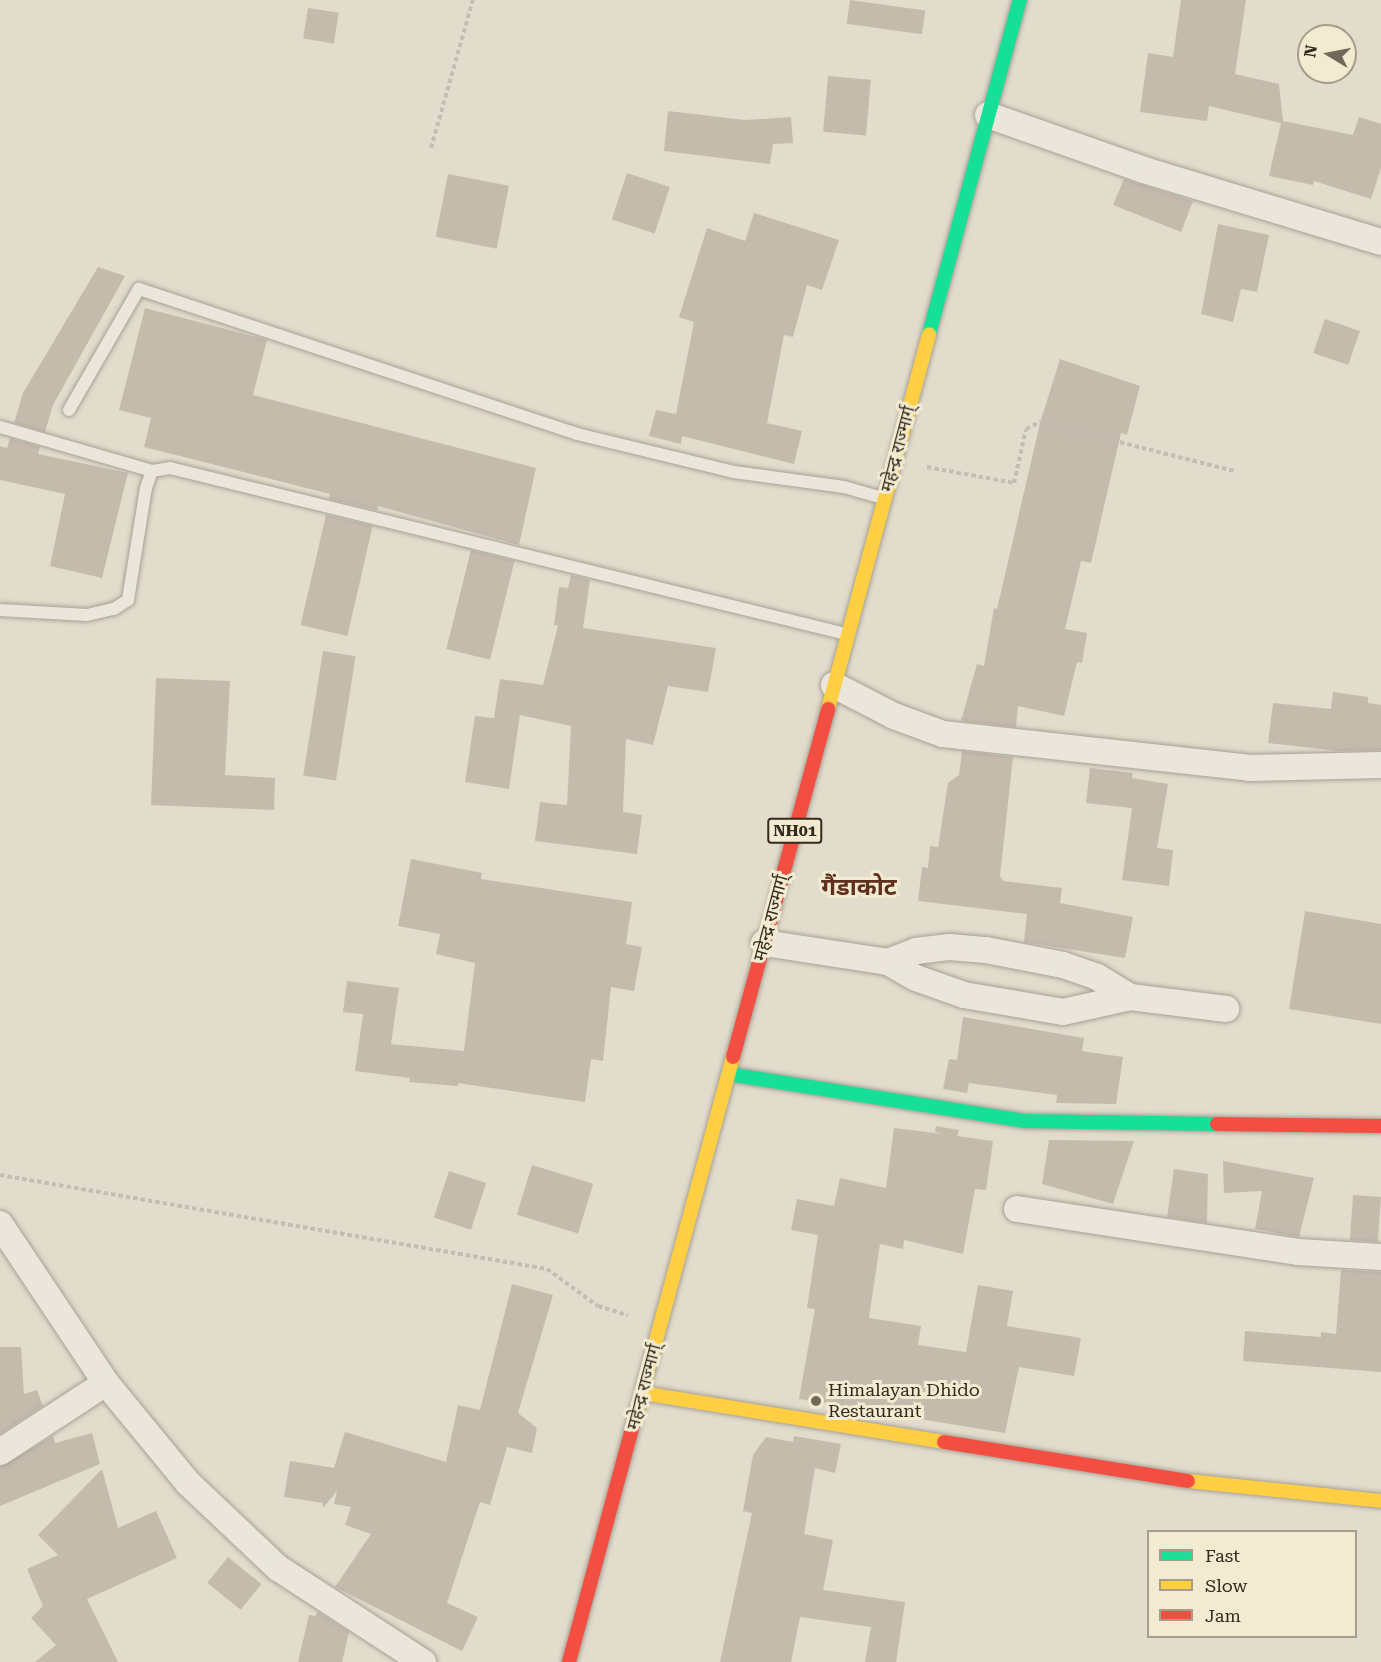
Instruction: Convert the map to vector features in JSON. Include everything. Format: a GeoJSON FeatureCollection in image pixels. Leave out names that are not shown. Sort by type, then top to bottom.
{"type":"FeatureCollection","features":[{"type":"Feature","properties":{"kind":"main road","name":"महेन्द्र राज्मार्ग्"},"geometry":{"type":"LineString","coordinates":[[569,1662],[1020,0]]}},
{"type":"Feature","properties":{"kind":"main road"},"geometry":{"type":"LineString","coordinates":[[728,1074],[1024,1121],[1381,1126]]}},
{"type":"Feature","properties":{"kind":"main road"},"geometry":{"type":"LineString","coordinates":[[642,1394],[1207,1484],[1381,1501]]}},
{"type":"Feature","properties":{"kind":"street"},"geometry":{"type":"LineString","coordinates":[[988,115],[1144,170],[1381,242]]}},
{"type":"Feature","properties":{"kind":"street"},"geometry":{"type":"LineString","coordinates":[[834,685],[894,716],[944,734],[1251,768],[1381,765]]}},
{"type":"Feature","properties":{"kind":"street"},"geometry":{"type":"LineString","coordinates":[[764,943],[888,962],[916,978],[964,995],[1063,1012],[1130,997],[1226,1009]]}},
{"type":"Feature","properties":{"kind":"street"},"geometry":{"type":"LineString","coordinates":[[888,962],[916,951],[950,946],[986,950],[1063,965],[1097,977],[1130,997]]}},
{"type":"Feature","properties":{"kind":"street"},"geometry":{"type":"LineString","coordinates":[[1017,1209],[1298,1252],[1381,1257]]}},
{"type":"Feature","properties":{"kind":"street"},"geometry":{"type":"LineString","coordinates":[[0,1224],[7,1248],[106,1383],[188,1483],[278,1568],[423,1662]]}},
{"type":"Feature","properties":{"kind":"street"},"geometry":{"type":"LineString","coordinates":[[0,1452],[106,1383]]}},
{"type":"Feature","properties":{"kind":"lane"},"geometry":{"type":"LineString","coordinates":[[69,410],[139,289],[578,434],[734,472],[844,487],[884,498]]}},
{"type":"Feature","properties":{"kind":"lane"},"geometry":{"type":"LineString","coordinates":[[0,427],[152,471],[170,468],[847,634]]}},
{"type":"Feature","properties":{"kind":"lane"},"geometry":{"type":"LineString","coordinates":[[0,610],[87,615],[114,609],[128,600],[152,471]]}},
{"type":"Feature","properties":{"kind":"path"},"geometry":{"type":"LineString","coordinates":[[431,148],[473,0]]}},
{"type":"Feature","properties":{"kind":"path"},"geometry":{"type":"LineString","coordinates":[[894,462],[1014,483],[1026,429],[1040,422],[1234,471]]}},
{"type":"Feature","properties":{"kind":"path"},"geometry":{"type":"LineString","coordinates":[[0,1175],[547,1269],[598,1306],[661,1325]]}},
{"type":"Feature","properties":{"kind":"building"},"geometry":{"type":"Polygon","coordinates":[[[850,0],[925,11],[922,34],[847,24],[850,0]]]}},
{"type":"Feature","properties":{"kind":"building"},"geometry":{"type":"Polygon","coordinates":[[[1181,0],[1246,0],[1235,74],[1279,84],[1283,121],[1353,135],[1359,117],[1381,124],[1381,168],[1371,199],[1314,181],[1313,185],[1269,176],[1281,123],[1209,106],[1207,121],[1140,112],[1148,53],[1173,57],[1181,0]]]}},
{"type":"Feature","properties":{"kind":"building"},"geometry":{"type":"Polygon","coordinates":[[[308,8],[339,13],[334,43],[303,39],[308,8]]]}},
{"type":"Feature","properties":{"kind":"building"},"geometry":{"type":"Polygon","coordinates":[[[828,76],[871,80],[866,136],[823,132],[828,76]]]}},
{"type":"Feature","properties":{"kind":"building"},"geometry":{"type":"Polygon","coordinates":[[[668,111],[745,120],[791,117],[793,143],[773,144],[770,164],[664,151],[668,111]]]}},
{"type":"Feature","properties":{"kind":"building"},"geometry":{"type":"Polygon","coordinates":[[[627,173],[670,187],[655,234],[612,220],[627,173]]]}},
{"type":"Feature","properties":{"kind":"building"},"geometry":{"type":"Polygon","coordinates":[[[448,174],[509,186],[497,249],[436,237],[448,174]]]}},
{"type":"Feature","properties":{"kind":"building"},"geometry":{"type":"Polygon","coordinates":[[[1124,179],[1193,201],[1181,232],[1113,205],[1124,179]]]}},
{"type":"Feature","properties":{"kind":"building"},"geometry":{"type":"Polygon","coordinates":[[[754,213],[839,240],[822,290],[807,285],[793,337],[784,335],[767,423],[802,431],[794,464],[682,436],[681,444],[649,436],[656,410],[676,414],[694,322],[679,317],[707,228],[745,241],[754,213]]]}},
{"type":"Feature","properties":{"kind":"building"},"geometry":{"type":"Polygon","coordinates":[[[1218,224],[1269,235],[1257,292],[1241,289],[1233,322],[1201,314],[1218,224]]]}},
{"type":"Feature","properties":{"kind":"building"},"geometry":{"type":"Polygon","coordinates":[[[98,267],[125,276],[53,405],[45,432],[14,423],[23,393],[98,267]]]}},
{"type":"Feature","properties":{"kind":"building"},"geometry":{"type":"Polygon","coordinates":[[[145,308],[267,340],[253,395],[536,468],[519,545],[378,506],[377,510],[329,499],[330,494],[144,447],[151,418],[119,410],[145,308]]]}},
{"type":"Feature","properties":{"kind":"building"},"geometry":{"type":"Polygon","coordinates":[[[1325,319],[1360,331],[1348,365],[1313,353],[1325,319]]]}},
{"type":"Feature","properties":{"kind":"building"},"geometry":{"type":"Polygon","coordinates":[[[1060,359],[1140,386],[1127,435],[1121,433],[1091,563],[1081,561],[1065,629],[1087,633],[1082,663],[1077,662],[1064,716],[1018,706],[1016,727],[961,721],[977,664],[984,666],[994,608],[997,609],[1040,423],[1060,359]]]}},
{"type":"Feature","properties":{"kind":"building"},"geometry":{"type":"Polygon","coordinates":[[[10,438],[40,447],[38,454],[128,473],[102,578],[50,566],[65,494],[0,480],[0,446],[7,448],[10,438]]]}},
{"type":"Feature","properties":{"kind":"building"},"geometry":{"type":"Polygon","coordinates":[[[326,515],[373,526],[347,636],[301,625],[326,515]]]}},
{"type":"Feature","properties":{"kind":"building"},"geometry":{"type":"Polygon","coordinates":[[[471,550],[515,561],[490,660],[446,649],[471,550]]]}},
{"type":"Feature","properties":{"kind":"building"},"geometry":{"type":"Polygon","coordinates":[[[571,575],[590,580],[583,628],[716,648],[708,692],[668,686],[653,745],[626,739],[623,812],[642,815],[637,854],[535,841],[540,802],[567,805],[571,726],[520,715],[509,789],[465,782],[475,716],[494,718],[500,679],[543,685],[558,626],[554,625],[559,587],[568,588],[571,575]]]}},
{"type":"Feature","properties":{"kind":"building"},"geometry":{"type":"Polygon","coordinates":[[[323,651],[356,656],[336,781],[303,775],[323,651]]]}},
{"type":"Feature","properties":{"kind":"building"},"geometry":{"type":"Polygon","coordinates":[[[156,678],[230,681],[225,775],[275,778],[274,810],[151,805],[156,678]]]}},
{"type":"Feature","properties":{"kind":"building"},"geometry":{"type":"Polygon","coordinates":[[[1333,692],[1368,697],[1368,703],[1381,705],[1381,750],[1339,751],[1268,743],[1273,703],[1331,709],[1333,692]]]}},
{"type":"Feature","properties":{"kind":"building"},"geometry":{"type":"Polygon","coordinates":[[[962,751],[1013,757],[1000,876],[1003,881],[1062,888],[1060,903],[1133,917],[1125,958],[1024,942],[1027,914],[918,901],[922,867],[928,868],[930,846],[938,847],[948,783],[959,775],[962,751]]]}},
{"type":"Feature","properties":{"kind":"building"},"geometry":{"type":"Polygon","coordinates":[[[1090,768],[1133,773],[1132,778],[1168,784],[1157,848],[1173,850],[1169,886],[1122,880],[1132,808],[1086,803],[1090,768]]]}},
{"type":"Feature","properties":{"kind":"building"},"geometry":{"type":"Polygon","coordinates":[[[411,859],[482,873],[481,879],[632,902],[626,944],[642,947],[634,991],[611,987],[603,1061],[591,1059],[585,1102],[458,1083],[458,1086],[409,1082],[410,1078],[355,1071],[363,1014],[343,1012],[347,981],[399,988],[391,1044],[464,1051],[475,963],[436,954],[440,934],[398,926],[411,859]]]}},
{"type":"Feature","properties":{"kind":"building"},"geometry":{"type":"Polygon","coordinates":[[[1305,911],[1381,924],[1381,1024],[1289,1009],[1305,911]]]}},
{"type":"Feature","properties":{"kind":"building"},"geometry":{"type":"Polygon","coordinates":[[[963,1017],[1084,1038],[1082,1051],[1123,1057],[1116,1104],[1056,1103],[1057,1095],[969,1083],[967,1093],[943,1089],[949,1059],[957,1060],[963,1017]]]}},
{"type":"Feature","properties":{"kind":"building"},"geometry":{"type":"Polygon","coordinates":[[[936,1126],[959,1130],[957,1136],[993,1141],[986,1190],[975,1189],[963,1254],[904,1240],[903,1249],[880,1244],[869,1318],[921,1326],[918,1345],[966,1352],[978,1285],[1013,1291],[1007,1326],[1081,1338],[1074,1376],[1019,1367],[1005,1433],[799,1399],[815,1309],[807,1308],[818,1235],[791,1230],[797,1199],[834,1206],[840,1178],[886,1188],[894,1128],[943,1134],[935,1132],[936,1126]]]}},
{"type":"Feature","properties":{"kind":"building"},"geometry":{"type":"Polygon","coordinates":[[[1049,1140],[1134,1141],[1113,1204],[1042,1184],[1049,1140]]]}},
{"type":"Feature","properties":{"kind":"building"},"geometry":{"type":"Polygon","coordinates":[[[1223,1161],[1314,1178],[1299,1237],[1255,1229],[1262,1191],[1224,1193],[1223,1161]]]}},
{"type":"Feature","properties":{"kind":"building"},"geometry":{"type":"Polygon","coordinates":[[[532,1165],[593,1184],[578,1233],[517,1215],[532,1165]]]}},
{"type":"Feature","properties":{"kind":"building"},"geometry":{"type":"Polygon","coordinates":[[[1174,1169],[1208,1174],[1207,1223],[1167,1217],[1174,1169]]]}},
{"type":"Feature","properties":{"kind":"building"},"geometry":{"type":"Polygon","coordinates":[[[449,1171],[486,1183],[471,1230],[434,1218],[449,1171]]]}},
{"type":"Feature","properties":{"kind":"building"},"geometry":{"type":"Polygon","coordinates":[[[1353,1195],[1381,1197],[1378,1242],[1350,1240],[1353,1195]]]}},
{"type":"Feature","properties":{"kind":"building"},"geometry":{"type":"Polygon","coordinates":[[[1341,1270],[1381,1272],[1381,1372],[1243,1361],[1245,1331],[1321,1337],[1321,1332],[1336,1334],[1341,1270]]]}},
{"type":"Feature","properties":{"kind":"building"},"geometry":{"type":"Polygon","coordinates":[[[512,1284],[553,1295],[518,1413],[537,1428],[532,1453],[507,1447],[490,1505],[480,1502],[447,1603],[478,1617],[462,1651],[335,1587],[371,1534],[345,1525],[351,1507],[334,1504],[337,1491],[323,1508],[323,1503],[284,1497],[290,1461],[334,1468],[345,1432],[446,1462],[458,1405],[480,1410],[512,1284]]]}},
{"type":"Feature","properties":{"kind":"building"},"geometry":{"type":"Polygon","coordinates":[[[0,1347],[21,1347],[24,1394],[37,1390],[43,1406],[0,1434],[0,1347]]]}},
{"type":"Feature","properties":{"kind":"building"},"geometry":{"type":"Polygon","coordinates":[[[92,1433],[100,1464],[0,1506],[0,1467],[53,1436],[55,1443],[92,1433]]]}},
{"type":"Feature","properties":{"kind":"building"},"geometry":{"type":"Polygon","coordinates":[[[794,1436],[841,1444],[835,1473],[815,1468],[804,1534],[833,1540],[823,1590],[905,1602],[896,1662],[865,1662],[871,1627],[800,1617],[791,1662],[720,1662],[752,1513],[743,1511],[753,1455],[766,1437],[793,1442],[794,1436]]]}},
{"type":"Feature","properties":{"kind":"building"},"geometry":{"type":"Polygon","coordinates":[[[102,1469],[118,1528],[156,1511],[177,1558],[87,1599],[118,1662],[35,1662],[56,1645],[31,1618],[43,1606],[27,1569],[58,1555],[38,1535],[102,1469]]]}},
{"type":"Feature","properties":{"kind":"building"},"geometry":{"type":"Polygon","coordinates":[[[228,1557],[261,1584],[241,1610],[207,1583],[228,1557]]]}},
{"type":"Feature","properties":{"kind":"building"},"geometry":{"type":"Polygon","coordinates":[[[318,1612],[349,1632],[342,1662],[298,1662],[309,1615],[315,1616],[318,1612]]]}},
{"type":"Feature","properties":{"kind":"traffic: fast"},"geometry":{"type":"LineString","coordinates":[[929,334],[1020,0]]}},
{"type":"Feature","properties":{"kind":"traffic: fast"},"geometry":{"type":"LineString","coordinates":[[728,1074],[1024,1121],[1217,1124]]}},
{"type":"Feature","properties":{"kind":"traffic: slow"},"geometry":{"type":"LineString","coordinates":[[828,709],[929,334]]}},
{"type":"Feature","properties":{"kind":"traffic: slow"},"geometry":{"type":"LineString","coordinates":[[636,1414],[733,1057]]}},
{"type":"Feature","properties":{"kind":"traffic: slow"},"geometry":{"type":"LineString","coordinates":[[642,1393],[944,1442]]}},
{"type":"Feature","properties":{"kind":"traffic: slow"},"geometry":{"type":"LineString","coordinates":[[1188,1481],[1381,1501]]}},
{"type":"Feature","properties":{"kind":"traffic: jam"},"geometry":{"type":"LineString","coordinates":[[733,1057],[828,709]]}},
{"type":"Feature","properties":{"kind":"traffic: jam"},"geometry":{"type":"LineString","coordinates":[[1217,1124],[1381,1126]]}},
{"type":"Feature","properties":{"kind":"traffic: jam"},"geometry":{"type":"LineString","coordinates":[[569,1662],[636,1414]]}},
{"type":"Feature","properties":{"kind":"traffic: jam"},"geometry":{"type":"LineString","coordinates":[[944,1442],[1188,1481]]}},
{"type":"Feature","properties":{"kind":"place","name":"Himalayan Dhido Restaurant"},"geometry":{"type":"Point","coordinates":[816,1401]}},
{"type":"Feature","properties":{"kind":"district","name":"गैंडाकोट"},"geometry":{"type":"Point","coordinates":[859,888]}}]}
